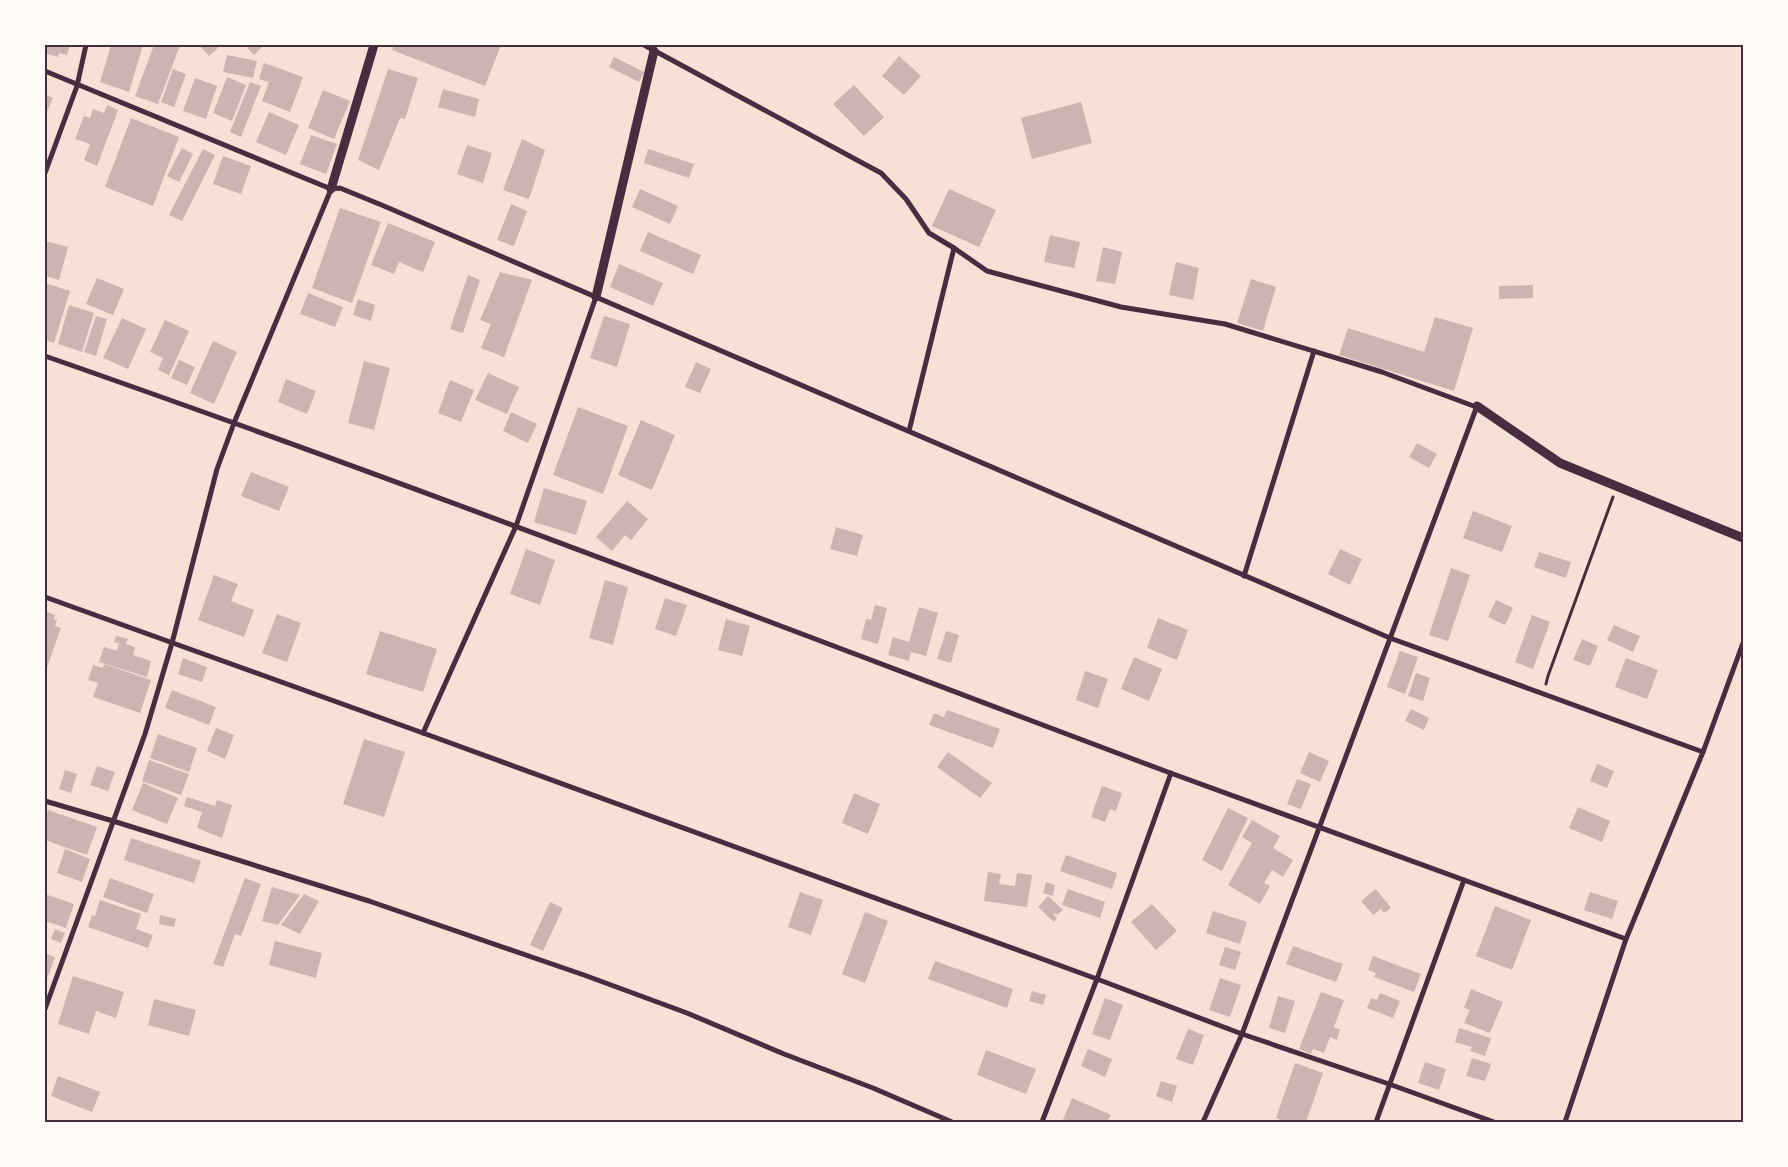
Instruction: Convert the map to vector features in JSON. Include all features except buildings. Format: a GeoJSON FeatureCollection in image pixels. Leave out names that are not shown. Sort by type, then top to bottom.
{"type":"FeatureCollection","features":[{"type":"Feature","properties":{"kind":"street"},"geometry":{"type":"LineString","coordinates":[[45,173],[77,86],[86,45]]}},
{"type":"Feature","properties":{"kind":"street"},"geometry":{"type":"LineString","coordinates":[[45,1009],[145,734],[172,643],[216,468],[331,189],[374,45]]}},
{"type":"Feature","properties":{"kind":"street"},"geometry":{"type":"LineString","coordinates":[[644,45],[881,173],[906,199],[929,234],[954,248],[987,271],[1121,306],[1225,324],[1382,372],[1477,406],[1560,463],[1743,538]]}},
{"type":"Feature","properties":{"kind":"street"},"geometry":{"type":"LineString","coordinates":[[423,733],[516,526],[596,297],[654,51]]}},
{"type":"Feature","properties":{"kind":"street"},"geometry":{"type":"LineString","coordinates":[[45,71],[77,86],[331,189],[340,188],[1390,638],[1703,752]]}},
{"type":"Feature","properties":{"kind":"street"},"geometry":{"type":"LineString","coordinates":[[909,431],[954,248]]}},
{"type":"Feature","properties":{"kind":"street"},"geometry":{"type":"LineString","coordinates":[[1244,576],[1314,351]]}},
{"type":"Feature","properties":{"kind":"street"},"geometry":{"type":"LineString","coordinates":[[45,356],[516,526],[1171,773],[1626,938]]}},
{"type":"Feature","properties":{"kind":"street"},"geometry":{"type":"LineString","coordinates":[[1203,1122],[1242,1034],[1477,406]]}},
{"type":"Feature","properties":{"kind":"street"},"geometry":{"type":"LineString","coordinates":[[45,597],[1097,979],[1242,1034],[1494,1122]]}},
{"type":"Feature","properties":{"kind":"street"},"geometry":{"type":"LineString","coordinates":[[1565,1122],[1626,938],[1703,752],[1743,642]]}},
{"type":"Feature","properties":{"kind":"street"},"geometry":{"type":"LineString","coordinates":[[1042,1122],[1097,979],[1171,773]]}},
{"type":"Feature","properties":{"kind":"street"},"geometry":{"type":"LineString","coordinates":[[45,801],[113,820],[369,901],[584,974],[687,1013],[952,1122]]}},
{"type":"Feature","properties":{"kind":"street"},"geometry":{"type":"LineString","coordinates":[[1376,1122],[1388,1084],[1464,880]]}},
{"type":"Feature","properties":{"kind":"path"},"geometry":{"type":"LineString","coordinates":[[1544,695],[1548,676],[1616,486]]}}]}
